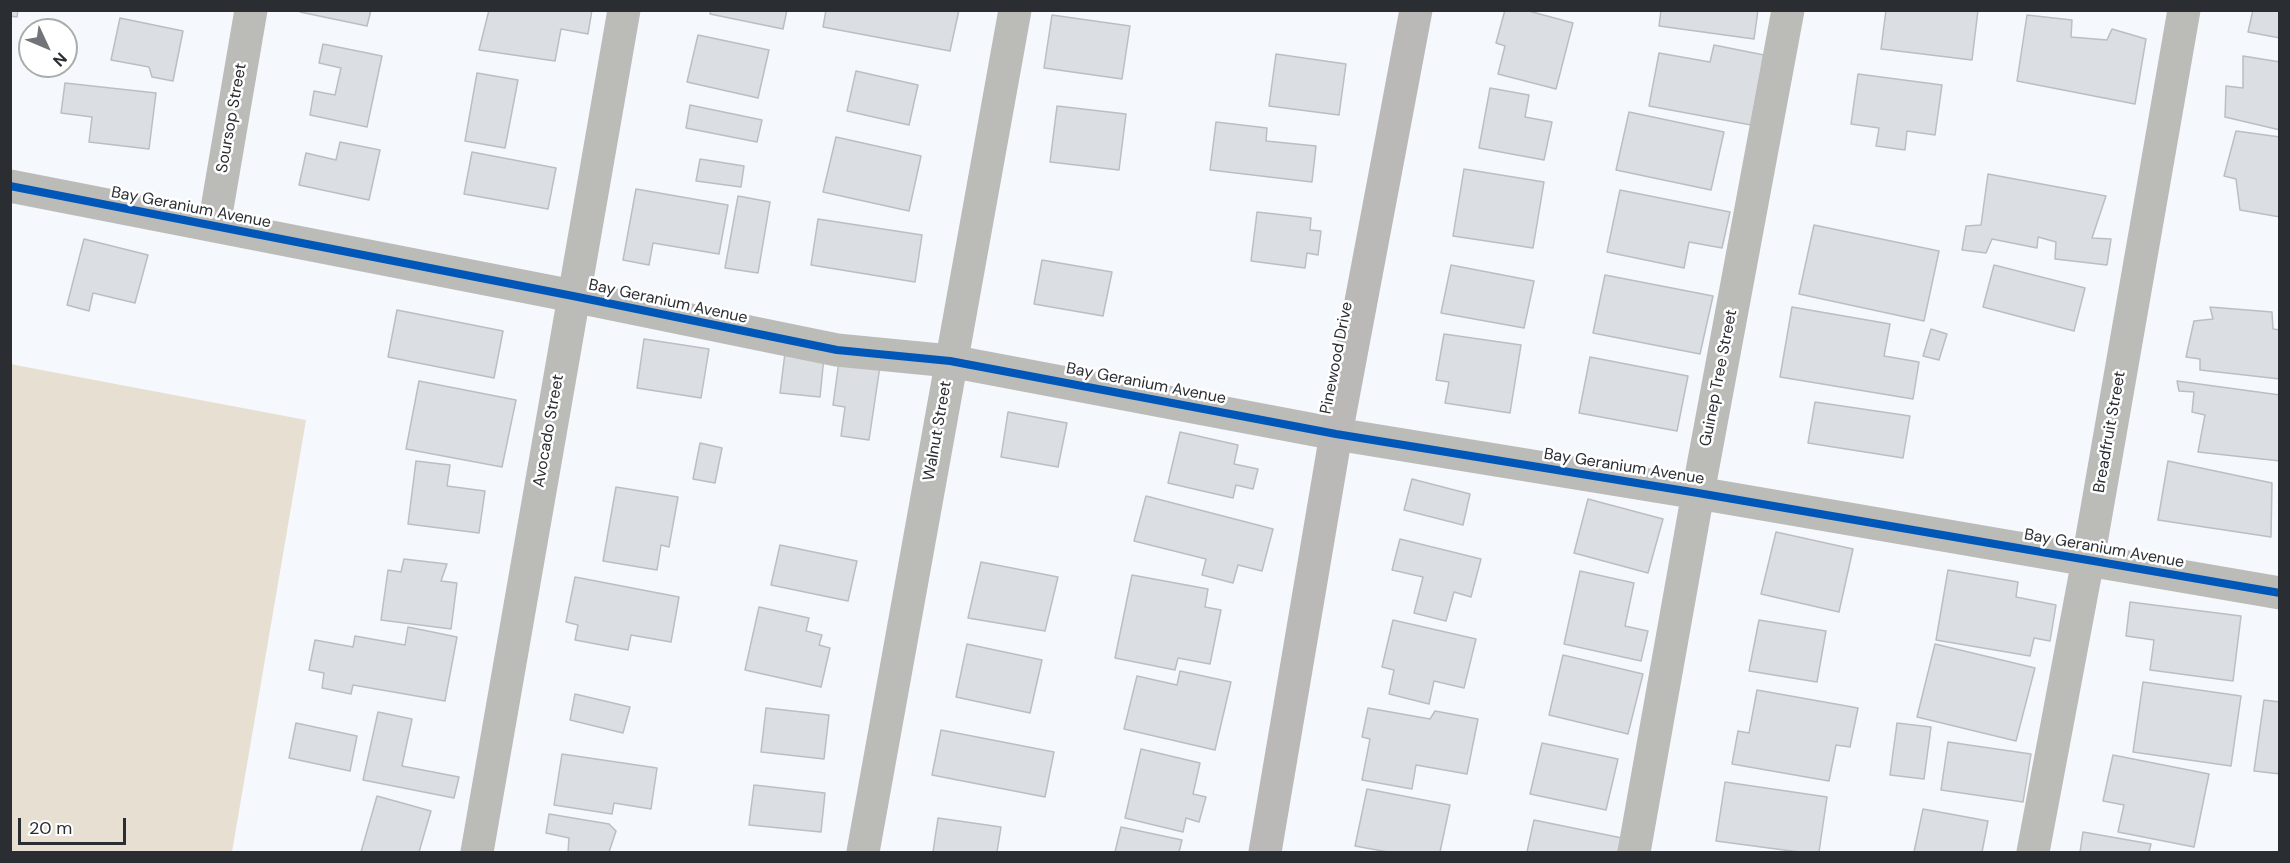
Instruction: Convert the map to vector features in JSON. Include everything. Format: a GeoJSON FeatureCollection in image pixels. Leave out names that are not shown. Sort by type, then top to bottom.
{"type":"FeatureCollection","features":[{"type":"Feature","properties":{"kind":"main road","name":"Pinewood Drive"},"geometry":{"type":"LineString","coordinates":[[1265,852],[1336,434],[1416,10]]}},
{"type":"Feature","properties":{"kind":"street","name":"Soursop Street"},"geometry":{"type":"LineString","coordinates":[[214,226],[251,10]]}},
{"type":"Feature","properties":{"kind":"street","name":"Avocado Street"},"geometry":{"type":"LineString","coordinates":[[477,852],[624,10]]}},
{"type":"Feature","properties":{"kind":"street","name":"Walnut Street"},"geometry":{"type":"LineString","coordinates":[[863,852],[1015,10]]}},
{"type":"Feature","properties":{"kind":"street","name":"Guinep Tree Street"},"geometry":{"type":"LineString","coordinates":[[1634,852],[1788,10]]}},
{"type":"Feature","properties":{"kind":"street","name":"Breadfruit Street"},"geometry":{"type":"LineString","coordinates":[[2033,852],[2088,560],[2184,10]]}},
{"type":"Feature","properties":{"kind":"street","name":"Bay Geranium Avenue"},"geometry":{"type":"LineString","coordinates":[[10,186],[837,350],[950,361],[1336,434],[1698,493],[2280,593]]}},
{"type":"Feature","properties":{"kind":"shaded area"},"geometry":{"type":"Polygon","coordinates":[[[10,364],[306,420],[232,852],[11,852],[10,364]]]}},
{"type":"Feature","properties":{"kind":"building"},"geometry":{"type":"Polygon","coordinates":[[[10,10],[18,10],[17,17],[10,16],[10,10]]]}},
{"type":"Feature","properties":{"kind":"building"},"geometry":{"type":"Polygon","coordinates":[[[300,10],[371,10],[367,26],[300,12],[300,10]]]}},
{"type":"Feature","properties":{"kind":"building"},"geometry":{"type":"Polygon","coordinates":[[[489,10],[592,10],[588,34],[561,29],[555,61],[479,50],[489,10]]]}},
{"type":"Feature","properties":{"kind":"building"},"geometry":{"type":"Polygon","coordinates":[[[711,10],[787,10],[783,29],[710,14],[711,10]]]}},
{"type":"Feature","properties":{"kind":"building"},"geometry":{"type":"Polygon","coordinates":[[[826,10],[959,10],[950,51],[823,27],[826,10]]]}},
{"type":"Feature","properties":{"kind":"building"},"geometry":{"type":"Polygon","coordinates":[[[1505,10],[1525,10],[1573,23],[1556,89],[1498,74],[1505,46],[1496,43],[1505,10]]]}},
{"type":"Feature","properties":{"kind":"building"},"geometry":{"type":"Polygon","coordinates":[[[1661,10],[1758,10],[1754,39],[1659,26],[1661,10]]]}},
{"type":"Feature","properties":{"kind":"building"},"geometry":{"type":"Polygon","coordinates":[[[1886,10],[1978,10],[1972,60],[1881,49],[1886,10]]]}},
{"type":"Feature","properties":{"kind":"building"},"geometry":{"type":"Polygon","coordinates":[[[2253,10],[2280,10],[2280,38],[2248,32],[2253,10]]]}},
{"type":"Feature","properties":{"kind":"building"},"geometry":{"type":"Polygon","coordinates":[[[1052,15],[1130,26],[1122,79],[1044,68],[1052,15]]]}},
{"type":"Feature","properties":{"kind":"building"},"geometry":{"type":"Polygon","coordinates":[[[2027,15],[2072,20],[2071,37],[2107,40],[2112,29],[2146,39],[2135,104],[2017,81],[2027,15]]]}},
{"type":"Feature","properties":{"kind":"building"},"geometry":{"type":"Polygon","coordinates":[[[120,18],[183,31],[173,81],[152,77],[149,67],[111,60],[120,18]]]}},
{"type":"Feature","properties":{"kind":"building"},"geometry":{"type":"Polygon","coordinates":[[[698,35],[769,50],[758,98],[687,82],[698,35]]]}},
{"type":"Feature","properties":{"kind":"building"},"geometry":{"type":"Polygon","coordinates":[[[323,44],[382,56],[367,127],[310,115],[314,91],[335,95],[341,68],[319,63],[323,44]]]}},
{"type":"Feature","properties":{"kind":"building"},"geometry":{"type":"Polygon","coordinates":[[[1714,45],[1764,55],[1751,125],[1649,106],[1659,53],[1710,62],[1714,45]]]}},
{"type":"Feature","properties":{"kind":"building"},"geometry":{"type":"Polygon","coordinates":[[[1276,54],[1346,64],[1339,115],[1269,106],[1276,54]]]}},
{"type":"Feature","properties":{"kind":"building"},"geometry":{"type":"Polygon","coordinates":[[[2243,56],[2280,62],[2280,130],[2225,117],[2226,86],[2243,88],[2243,56]]]}},
{"type":"Feature","properties":{"kind":"building"},"geometry":{"type":"Polygon","coordinates":[[[856,71],[918,85],[909,125],[847,111],[856,71]]]}},
{"type":"Feature","properties":{"kind":"building"},"geometry":{"type":"Polygon","coordinates":[[[477,73],[518,80],[505,148],[465,141],[477,73]]]}},
{"type":"Feature","properties":{"kind":"building"},"geometry":{"type":"Polygon","coordinates":[[[1858,74],[1942,85],[1935,135],[1907,131],[1905,150],[1876,146],[1879,128],[1851,124],[1858,74]]]}},
{"type":"Feature","properties":{"kind":"building"},"geometry":{"type":"Polygon","coordinates":[[[65,83],[156,93],[149,149],[89,142],[92,117],[61,113],[65,83]]]}},
{"type":"Feature","properties":{"kind":"building"},"geometry":{"type":"Polygon","coordinates":[[[1490,88],[1529,95],[1525,117],[1552,122],[1544,160],[1479,148],[1490,88]]]}},
{"type":"Feature","properties":{"kind":"building"},"geometry":{"type":"Polygon","coordinates":[[[690,105],[762,120],[757,142],[686,128],[690,105]]]}},
{"type":"Feature","properties":{"kind":"building"},"geometry":{"type":"Polygon","coordinates":[[[1057,106],[1126,114],[1119,170],[1050,162],[1057,106]]]}},
{"type":"Feature","properties":{"kind":"building"},"geometry":{"type":"Polygon","coordinates":[[[1629,112],[1724,132],[1711,190],[1616,170],[1629,112]]]}},
{"type":"Feature","properties":{"kind":"building"},"geometry":{"type":"Polygon","coordinates":[[[1216,122],[1267,128],[1266,141],[1316,146],[1312,182],[1210,170],[1216,122]]]}},
{"type":"Feature","properties":{"kind":"building"},"geometry":{"type":"Polygon","coordinates":[[[2236,131],[2280,137],[2280,217],[2240,210],[2236,179],[2224,176],[2236,131]]]}},
{"type":"Feature","properties":{"kind":"building"},"geometry":{"type":"Polygon","coordinates":[[[836,137],[921,156],[909,211],[823,192],[836,137]]]}},
{"type":"Feature","properties":{"kind":"building"},"geometry":{"type":"Polygon","coordinates":[[[340,142],[380,150],[369,200],[299,185],[306,153],[336,160],[340,142]]]}},
{"type":"Feature","properties":{"kind":"building"},"geometry":{"type":"Polygon","coordinates":[[[472,152],[556,168],[548,209],[464,194],[472,152]]]}},
{"type":"Feature","properties":{"kind":"building"},"geometry":{"type":"Polygon","coordinates":[[[700,159],[744,166],[741,187],[696,181],[700,159]]]}},
{"type":"Feature","properties":{"kind":"building"},"geometry":{"type":"Polygon","coordinates":[[[1464,169],[1544,182],[1533,248],[1453,236],[1464,169]]]}},
{"type":"Feature","properties":{"kind":"building"},"geometry":{"type":"Polygon","coordinates":[[[1988,174],[2106,196],[2092,238],[2111,239],[2107,265],[2055,259],[2056,242],[2038,237],[2037,248],[1992,239],[1986,253],[1962,250],[1966,226],[1981,225],[1988,174]]]}},
{"type":"Feature","properties":{"kind":"building"},"geometry":{"type":"Polygon","coordinates":[[[636,189],[728,205],[719,254],[653,243],[649,265],[623,260],[636,189]]]}},
{"type":"Feature","properties":{"kind":"building"},"geometry":{"type":"Polygon","coordinates":[[[1620,190],[1730,212],[1722,248],[1689,242],[1684,268],[1607,252],[1620,190]]]}},
{"type":"Feature","properties":{"kind":"building"},"geometry":{"type":"Polygon","coordinates":[[[738,196],[770,202],[758,273],[725,268],[738,196]]]}},
{"type":"Feature","properties":{"kind":"building"},"geometry":{"type":"Polygon","coordinates":[[[1257,212],[1311,218],[1310,230],[1321,231],[1318,255],[1307,253],[1305,268],[1251,261],[1257,212]]]}},
{"type":"Feature","properties":{"kind":"building"},"geometry":{"type":"Polygon","coordinates":[[[818,219],[922,235],[915,282],[811,265],[818,219]]]}},
{"type":"Feature","properties":{"kind":"building"},"geometry":{"type":"Polygon","coordinates":[[[1814,225],[1939,251],[1924,321],[1799,294],[1814,225]]]}},
{"type":"Feature","properties":{"kind":"building"},"geometry":{"type":"Polygon","coordinates":[[[84,239],[148,255],[135,303],[93,293],[89,311],[67,305],[84,239]]]}},
{"type":"Feature","properties":{"kind":"building"},"geometry":{"type":"Polygon","coordinates":[[[1042,260],[1112,272],[1103,316],[1034,304],[1042,260]]]}},
{"type":"Feature","properties":{"kind":"building"},"geometry":{"type":"Polygon","coordinates":[[[1451,265],[1534,281],[1524,328],[1441,313],[1451,265]]]}},
{"type":"Feature","properties":{"kind":"building"},"geometry":{"type":"Polygon","coordinates":[[[1994,265],[2085,288],[2074,331],[1983,307],[1994,265]]]}},
{"type":"Feature","properties":{"kind":"building"},"geometry":{"type":"Polygon","coordinates":[[[1605,275],[1713,296],[1700,354],[1593,333],[1605,275]]]}},
{"type":"Feature","properties":{"kind":"building"},"geometry":{"type":"Polygon","coordinates":[[[1792,307],[1890,324],[1884,356],[1919,362],[1913,399],[1780,377],[1792,307]]]}},
{"type":"Feature","properties":{"kind":"building"},"geometry":{"type":"Polygon","coordinates":[[[2210,307],[2272,312],[2273,329],[2280,330],[2280,379],[2200,370],[2200,359],[2186,357],[2194,321],[2213,319],[2210,307]]]}},
{"type":"Feature","properties":{"kind":"building"},"geometry":{"type":"Polygon","coordinates":[[[397,310],[503,331],[494,378],[388,357],[397,310]]]}},
{"type":"Feature","properties":{"kind":"building"},"geometry":{"type":"Polygon","coordinates":[[[1931,329],[1947,334],[1939,360],[1923,356],[1931,329]]]}},
{"type":"Feature","properties":{"kind":"building"},"geometry":{"type":"Polygon","coordinates":[[[1444,334],[1521,345],[1510,413],[1445,403],[1449,382],[1436,380],[1444,334]]]}},
{"type":"Feature","properties":{"kind":"building"},"geometry":{"type":"Polygon","coordinates":[[[644,339],[709,349],[701,398],[637,388],[644,339]]]}},
{"type":"Feature","properties":{"kind":"building"},"geometry":{"type":"Polygon","coordinates":[[[785,353],[824,357],[820,397],[780,393],[785,353]]]}},
{"type":"Feature","properties":{"kind":"building"},"geometry":{"type":"Polygon","coordinates":[[[1590,357],[1688,376],[1677,431],[1579,413],[1590,357]]]}},
{"type":"Feature","properties":{"kind":"building"},"geometry":{"type":"Polygon","coordinates":[[[839,361],[880,366],[869,440],[841,436],[845,407],[833,405],[839,361]]]}},
{"type":"Feature","properties":{"kind":"building"},"geometry":{"type":"Polygon","coordinates":[[[419,381],[516,400],[502,467],[406,449],[419,381]]]}},
{"type":"Feature","properties":{"kind":"building"},"geometry":{"type":"Polygon","coordinates":[[[2177,381],[2280,395],[2280,461],[2198,452],[2205,415],[2192,412],[2194,392],[2179,391],[2177,381]]]}},
{"type":"Feature","properties":{"kind":"building"},"geometry":{"type":"Polygon","coordinates":[[[1815,402],[1910,416],[1903,458],[1808,443],[1815,402]]]}},
{"type":"Feature","properties":{"kind":"building"},"geometry":{"type":"Polygon","coordinates":[[[1008,412],[1067,423],[1058,467],[1001,457],[1008,412]]]}},
{"type":"Feature","properties":{"kind":"building"},"geometry":{"type":"Polygon","coordinates":[[[1180,432],[1238,445],[1234,464],[1258,469],[1253,489],[1236,485],[1233,498],[1168,483],[1180,432]]]}},
{"type":"Feature","properties":{"kind":"building"},"geometry":{"type":"Polygon","coordinates":[[[700,443],[722,448],[715,483],[693,479],[700,443]]]}},
{"type":"Feature","properties":{"kind":"building"},"geometry":{"type":"Polygon","coordinates":[[[416,461],[450,465],[447,486],[485,491],[479,533],[408,524],[416,461]]]}},
{"type":"Feature","properties":{"kind":"building"},"geometry":{"type":"Polygon","coordinates":[[[2168,461],[2272,483],[2271,537],[2158,520],[2168,461]]]}},
{"type":"Feature","properties":{"kind":"building"},"geometry":{"type":"Polygon","coordinates":[[[1412,479],[1470,494],[1463,525],[1404,510],[1412,479]]]}},
{"type":"Feature","properties":{"kind":"building"},"geometry":{"type":"Polygon","coordinates":[[[616,487],[678,497],[669,547],[661,545],[657,570],[603,561],[616,487]]]}},
{"type":"Feature","properties":{"kind":"building"},"geometry":{"type":"Polygon","coordinates":[[[1146,496],[1273,529],[1262,571],[1238,565],[1233,583],[1202,575],[1206,559],[1134,541],[1146,496]]]}},
{"type":"Feature","properties":{"kind":"building"},"geometry":{"type":"Polygon","coordinates":[[[1588,499],[1663,519],[1648,573],[1574,553],[1588,499]]]}},
{"type":"Feature","properties":{"kind":"building"},"geometry":{"type":"Polygon","coordinates":[[[1776,532],[1853,549],[1839,612],[1761,594],[1776,532]]]}},
{"type":"Feature","properties":{"kind":"building"},"geometry":{"type":"Polygon","coordinates":[[[1400,539],[1481,559],[1471,597],[1454,592],[1446,621],[1414,613],[1423,577],[1392,570],[1400,539]]]}},
{"type":"Feature","properties":{"kind":"building"},"geometry":{"type":"Polygon","coordinates":[[[780,545],[857,561],[848,601],[771,585],[780,545]]]}},
{"type":"Feature","properties":{"kind":"building"},"geometry":{"type":"Polygon","coordinates":[[[404,559],[447,564],[441,581],[457,583],[451,629],[381,620],[388,570],[401,572],[404,559]]]}},
{"type":"Feature","properties":{"kind":"building"},"geometry":{"type":"Polygon","coordinates":[[[981,562],[1058,577],[1045,631],[968,618],[981,562]]]}},
{"type":"Feature","properties":{"kind":"building"},"geometry":{"type":"Polygon","coordinates":[[[1948,570],[2018,582],[2016,597],[2056,605],[2050,641],[2034,638],[2030,656],[1936,640],[1948,570]]]}},
{"type":"Feature","properties":{"kind":"building"},"geometry":{"type":"Polygon","coordinates":[[[1580,571],[1634,583],[1625,626],[1648,631],[1641,661],[1564,644],[1580,571]]]}},
{"type":"Feature","properties":{"kind":"building"},"geometry":{"type":"Polygon","coordinates":[[[1132,575],[1208,589],[1205,607],[1221,610],[1210,664],[1178,658],[1175,670],[1115,658],[1132,575]]]}},
{"type":"Feature","properties":{"kind":"building"},"geometry":{"type":"Polygon","coordinates":[[[575,577],[679,597],[671,642],[631,635],[628,650],[575,640],[578,625],[566,622],[575,577]]]}},
{"type":"Feature","properties":{"kind":"building"},"geometry":{"type":"Polygon","coordinates":[[[2130,602],[2241,616],[2233,681],[2150,670],[2154,640],[2126,636],[2130,602]]]}},
{"type":"Feature","properties":{"kind":"building"},"geometry":{"type":"Polygon","coordinates":[[[759,607],[809,618],[806,631],[822,635],[819,645],[830,648],[821,687],[745,670],[759,607]]]}},
{"type":"Feature","properties":{"kind":"building"},"geometry":{"type":"Polygon","coordinates":[[[1393,620],[1476,639],[1464,688],[1434,681],[1429,704],[1389,694],[1394,670],[1382,667],[1393,620]]]}},
{"type":"Feature","properties":{"kind":"building"},"geometry":{"type":"Polygon","coordinates":[[[1759,620],[1826,631],[1817,682],[1749,671],[1759,620]]]}},
{"type":"Feature","properties":{"kind":"building"},"geometry":{"type":"Polygon","coordinates":[[[408,627],[457,637],[445,701],[353,685],[351,694],[322,688],[324,673],[309,670],[315,640],[353,647],[355,636],[405,645],[408,627]]]}},
{"type":"Feature","properties":{"kind":"building"},"geometry":{"type":"Polygon","coordinates":[[[967,644],[1042,660],[1030,713],[956,697],[967,644]]]}},
{"type":"Feature","properties":{"kind":"building"},"geometry":{"type":"Polygon","coordinates":[[[1935,644],[2035,668],[2016,741],[1917,717],[1935,644]]]}},
{"type":"Feature","properties":{"kind":"building"},"geometry":{"type":"Polygon","coordinates":[[[1563,655],[1643,674],[1628,734],[1549,715],[1563,655]]]}},
{"type":"Feature","properties":{"kind":"building"},"geometry":{"type":"Polygon","coordinates":[[[1180,671],[1231,682],[1215,750],[1124,729],[1137,676],[1177,685],[1180,671]]]}},
{"type":"Feature","properties":{"kind":"building"},"geometry":{"type":"Polygon","coordinates":[[[2143,682],[2241,696],[2231,766],[2133,752],[2143,682]]]}},
{"type":"Feature","properties":{"kind":"building"},"geometry":{"type":"Polygon","coordinates":[[[1757,690],[1858,708],[1850,747],[1836,745],[1829,781],[1732,764],[1738,731],[1749,733],[1757,690]]]}},
{"type":"Feature","properties":{"kind":"building"},"geometry":{"type":"Polygon","coordinates":[[[575,694],[630,707],[623,733],[570,720],[575,694]]]}},
{"type":"Feature","properties":{"kind":"building"},"geometry":{"type":"Polygon","coordinates":[[[2264,700],[2280,702],[2280,774],[2254,771],[2264,700]]]}},
{"type":"Feature","properties":{"kind":"building"},"geometry":{"type":"Polygon","coordinates":[[[766,708],[829,715],[824,759],[761,752],[766,708]]]}},
{"type":"Feature","properties":{"kind":"building"},"geometry":{"type":"Polygon","coordinates":[[[1368,708],[1430,719],[1435,711],[1478,719],[1467,774],[1416,765],[1412,789],[1362,780],[1370,739],[1362,737],[1368,708]]]}},
{"type":"Feature","properties":{"kind":"building"},"geometry":{"type":"Polygon","coordinates":[[[378,712],[412,719],[402,766],[459,777],[454,798],[363,780],[378,712]]]}},
{"type":"Feature","properties":{"kind":"building"},"geometry":{"type":"Polygon","coordinates":[[[296,723],[357,736],[350,771],[289,758],[296,723]]]}},
{"type":"Feature","properties":{"kind":"building"},"geometry":{"type":"Polygon","coordinates":[[[1897,723],[1931,727],[1924,779],[1890,775],[1897,723]]]}},
{"type":"Feature","properties":{"kind":"building"},"geometry":{"type":"Polygon","coordinates":[[[941,730],[1054,752],[1045,797],[932,775],[941,730]]]}},
{"type":"Feature","properties":{"kind":"building"},"geometry":{"type":"Polygon","coordinates":[[[1948,742],[2031,754],[2023,802],[1941,790],[1948,742]]]}},
{"type":"Feature","properties":{"kind":"building"},"geometry":{"type":"Polygon","coordinates":[[[1542,743],[1618,759],[1606,810],[1530,794],[1542,743]]]}},
{"type":"Feature","properties":{"kind":"building"},"geometry":{"type":"Polygon","coordinates":[[[1141,749],[1200,763],[1193,794],[1206,797],[1199,822],[1186,818],[1183,832],[1125,818],[1141,749]]]}},
{"type":"Feature","properties":{"kind":"building"},"geometry":{"type":"Polygon","coordinates":[[[562,754],[657,768],[651,809],[614,803],[612,814],[554,805],[562,754]]]}},
{"type":"Feature","properties":{"kind":"building"},"geometry":{"type":"Polygon","coordinates":[[[2113,755],[2209,774],[2194,847],[2118,832],[2124,805],[2103,801],[2113,755]]]}},
{"type":"Feature","properties":{"kind":"building"},"geometry":{"type":"Polygon","coordinates":[[[1725,782],[1827,797],[1819,852],[1799,852],[1716,841],[1725,782]]]}},
{"type":"Feature","properties":{"kind":"building"},"geometry":{"type":"Polygon","coordinates":[[[754,785],[825,793],[821,832],[749,825],[754,785]]]}},
{"type":"Feature","properties":{"kind":"building"},"geometry":{"type":"Polygon","coordinates":[[[1367,789],[1450,805],[1440,852],[1388,852],[1355,846],[1367,789]]]}},
{"type":"Feature","properties":{"kind":"building"},"geometry":{"type":"Polygon","coordinates":[[[377,796],[431,811],[419,852],[361,852],[377,796]]]}},
{"type":"Feature","properties":{"kind":"building"},"geometry":{"type":"Polygon","coordinates":[[[1923,809],[1988,821],[1982,852],[1914,852],[1923,809]]]}},
{"type":"Feature","properties":{"kind":"building"},"geometry":{"type":"Polygon","coordinates":[[[549,814],[609,824],[616,831],[609,852],[568,852],[569,838],[546,833],[549,814]]]}},
{"type":"Feature","properties":{"kind":"building"},"geometry":{"type":"Polygon","coordinates":[[[938,818],[1001,827],[997,852],[933,852],[938,818]]]}},
{"type":"Feature","properties":{"kind":"building"},"geometry":{"type":"Polygon","coordinates":[[[1534,820],[1622,838],[1618,852],[1527,852],[1534,820]]]}},
{"type":"Feature","properties":{"kind":"building"},"geometry":{"type":"Polygon","coordinates":[[[1121,827],[1182,840],[1179,852],[1115,852],[1121,827]]]}},
{"type":"Feature","properties":{"kind":"building"},"geometry":{"type":"Polygon","coordinates":[[[2083,832],[2151,844],[2149,852],[2080,852],[2083,832]]]}},
{"type":"Feature","properties":{"kind":"cycle path"},"geometry":{"type":"LineString","coordinates":[[10,186],[837,350],[950,361],[1336,434],[1698,493],[2280,593]]}}]}
